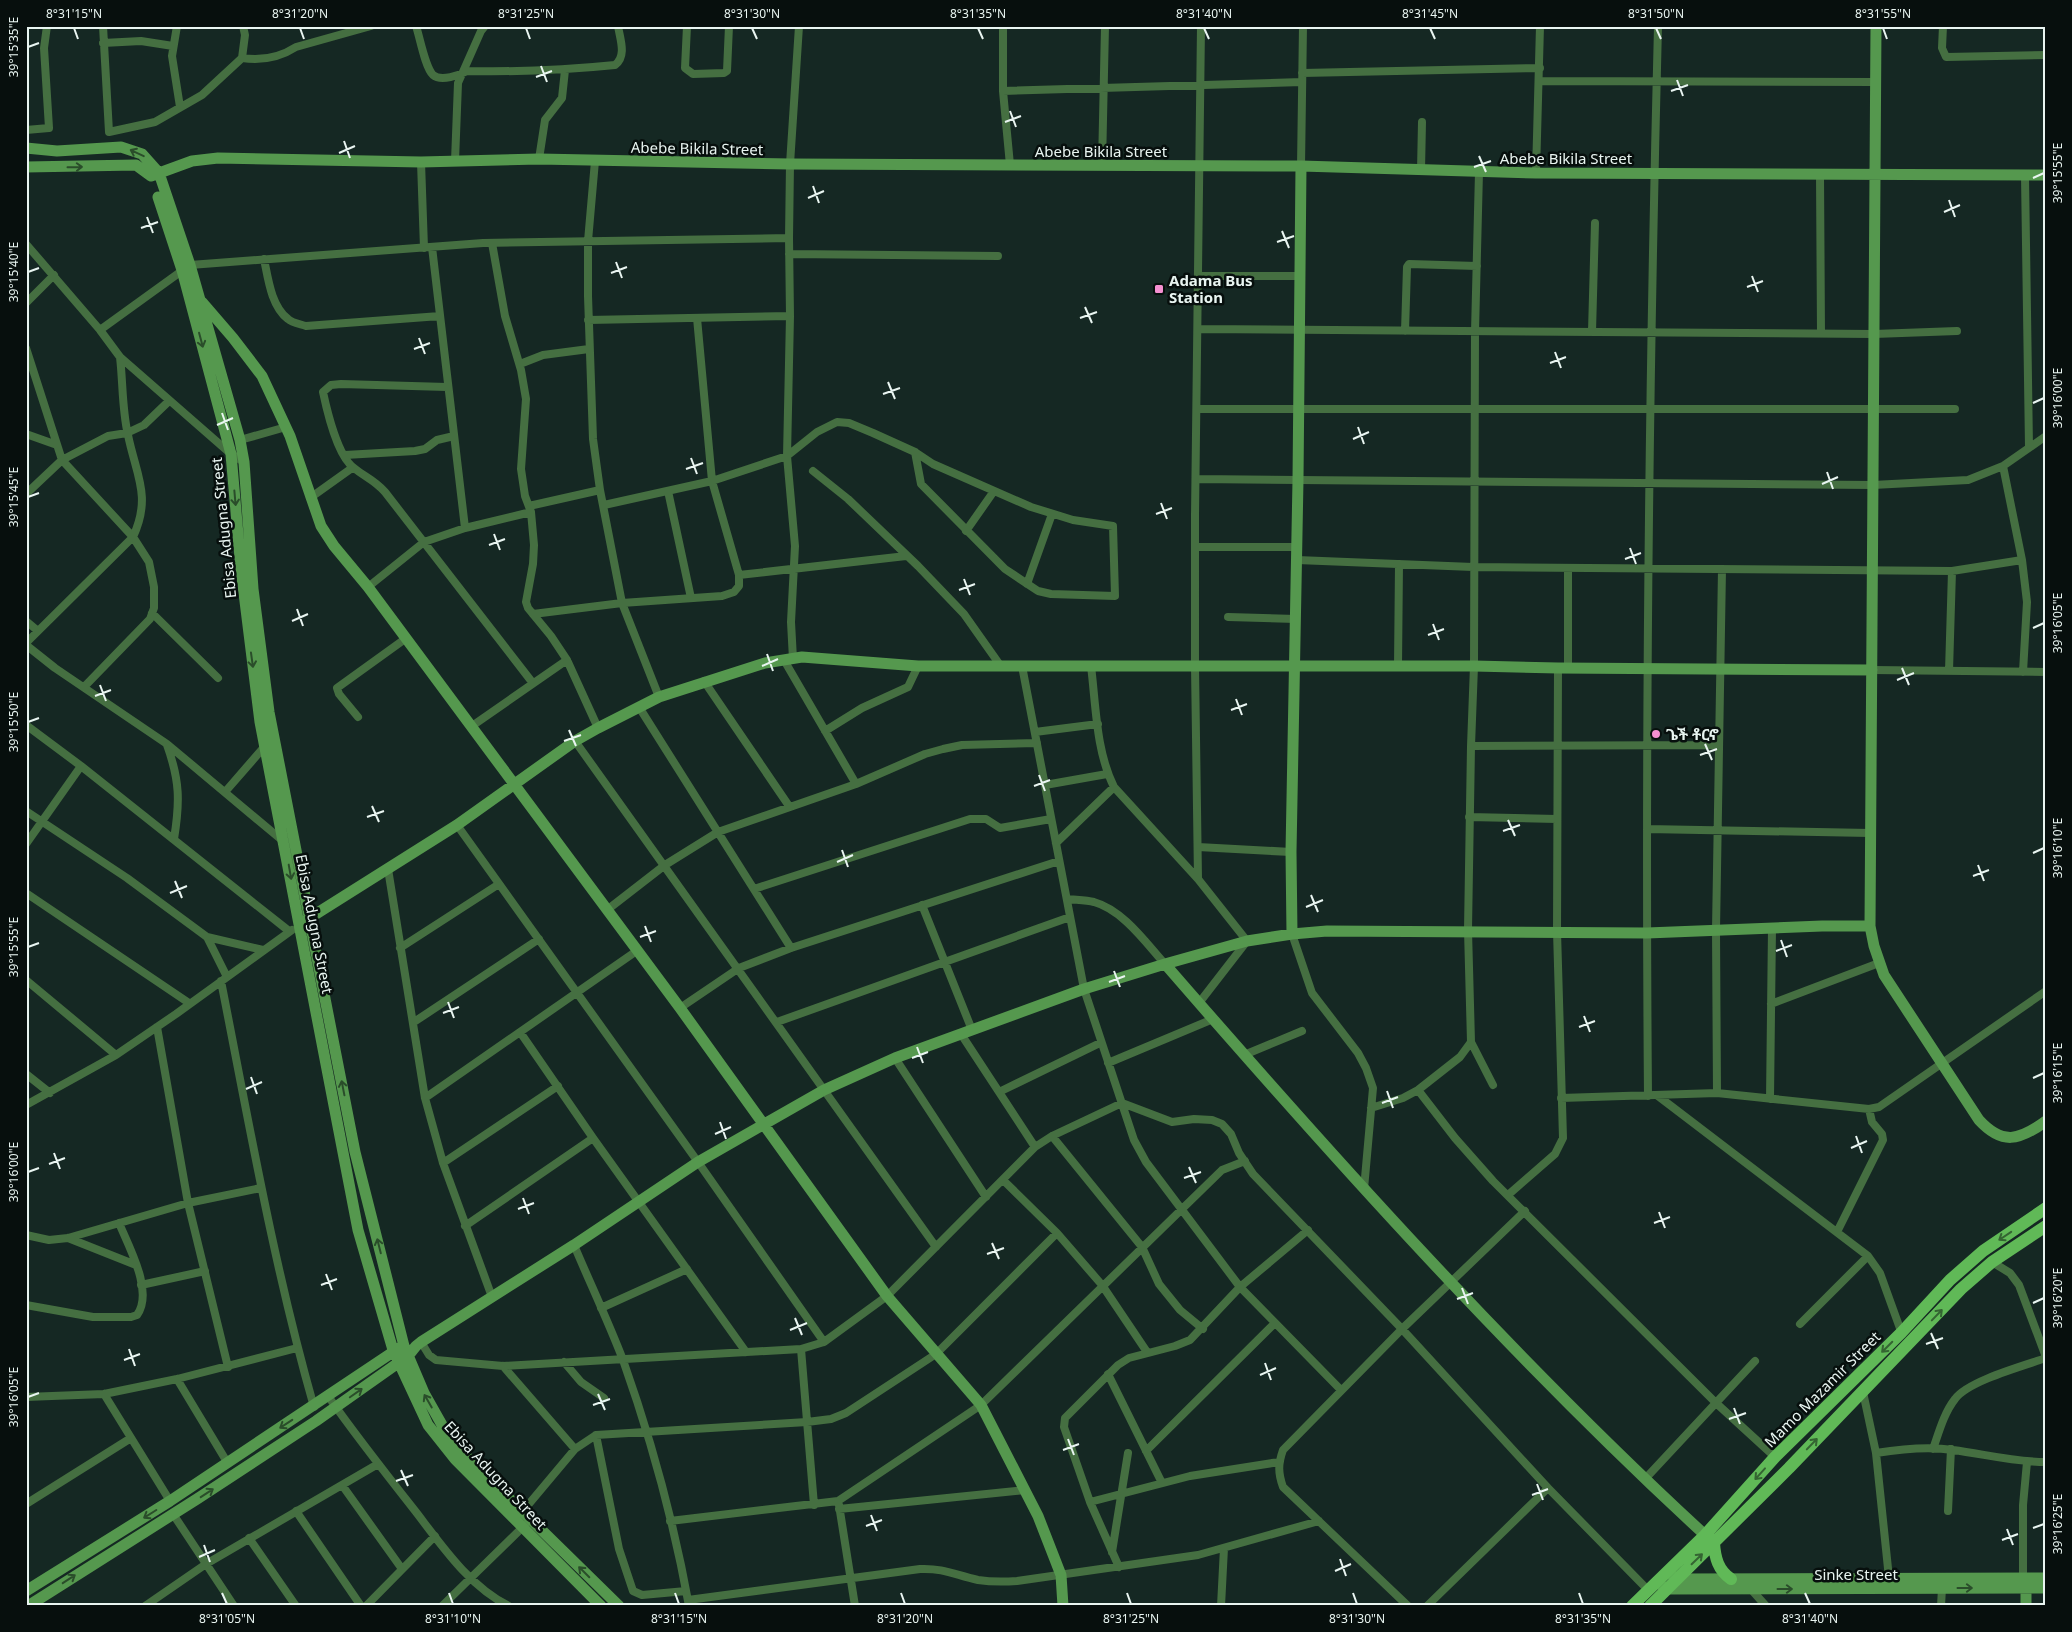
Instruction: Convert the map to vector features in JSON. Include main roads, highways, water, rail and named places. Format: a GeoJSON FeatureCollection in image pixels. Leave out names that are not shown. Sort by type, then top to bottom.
{"type":"FeatureCollection","features":[{"type":"Feature","properties":{"kind":"main road","name":"Mamo Mazamir Street"},"geometry":{"type":"LineString","coordinates":[[1710,1539],[1775,1457],[1901,1333],[1950,1280],[1983,1251],[2046,1208]]}},
{"type":"Feature","properties":{"kind":"main road","name":"Mamo Mazamir Street"},"geometry":{"type":"LineString","coordinates":[[1632,1606],[1672,1575],[1863,1392],[1961,1289],[1992,1262],[2046,1226]]}},
{"type":"Feature","properties":{"kind":"main road"},"geometry":{"type":"LineString","coordinates":[[1710,1539],[1719,1567],[1725,1575],[1738,1579]]}},
{"type":"Feature","properties":{"kind":"main road","name":"Mamo Mazamir Street"},"geometry":{"type":"LineString","coordinates":[[1650,1606],[1657,1587]]}},
{"type":"Feature","properties":{"kind":"place","name":"Adama Bus Station"},"geometry":{"type":"Point","coordinates":[1159,289]}},
{"type":"Feature","properties":{"kind":"place","name":"ጌች ቶርኖ"},"geometry":{"type":"Point","coordinates":[1656,734]}}]}
